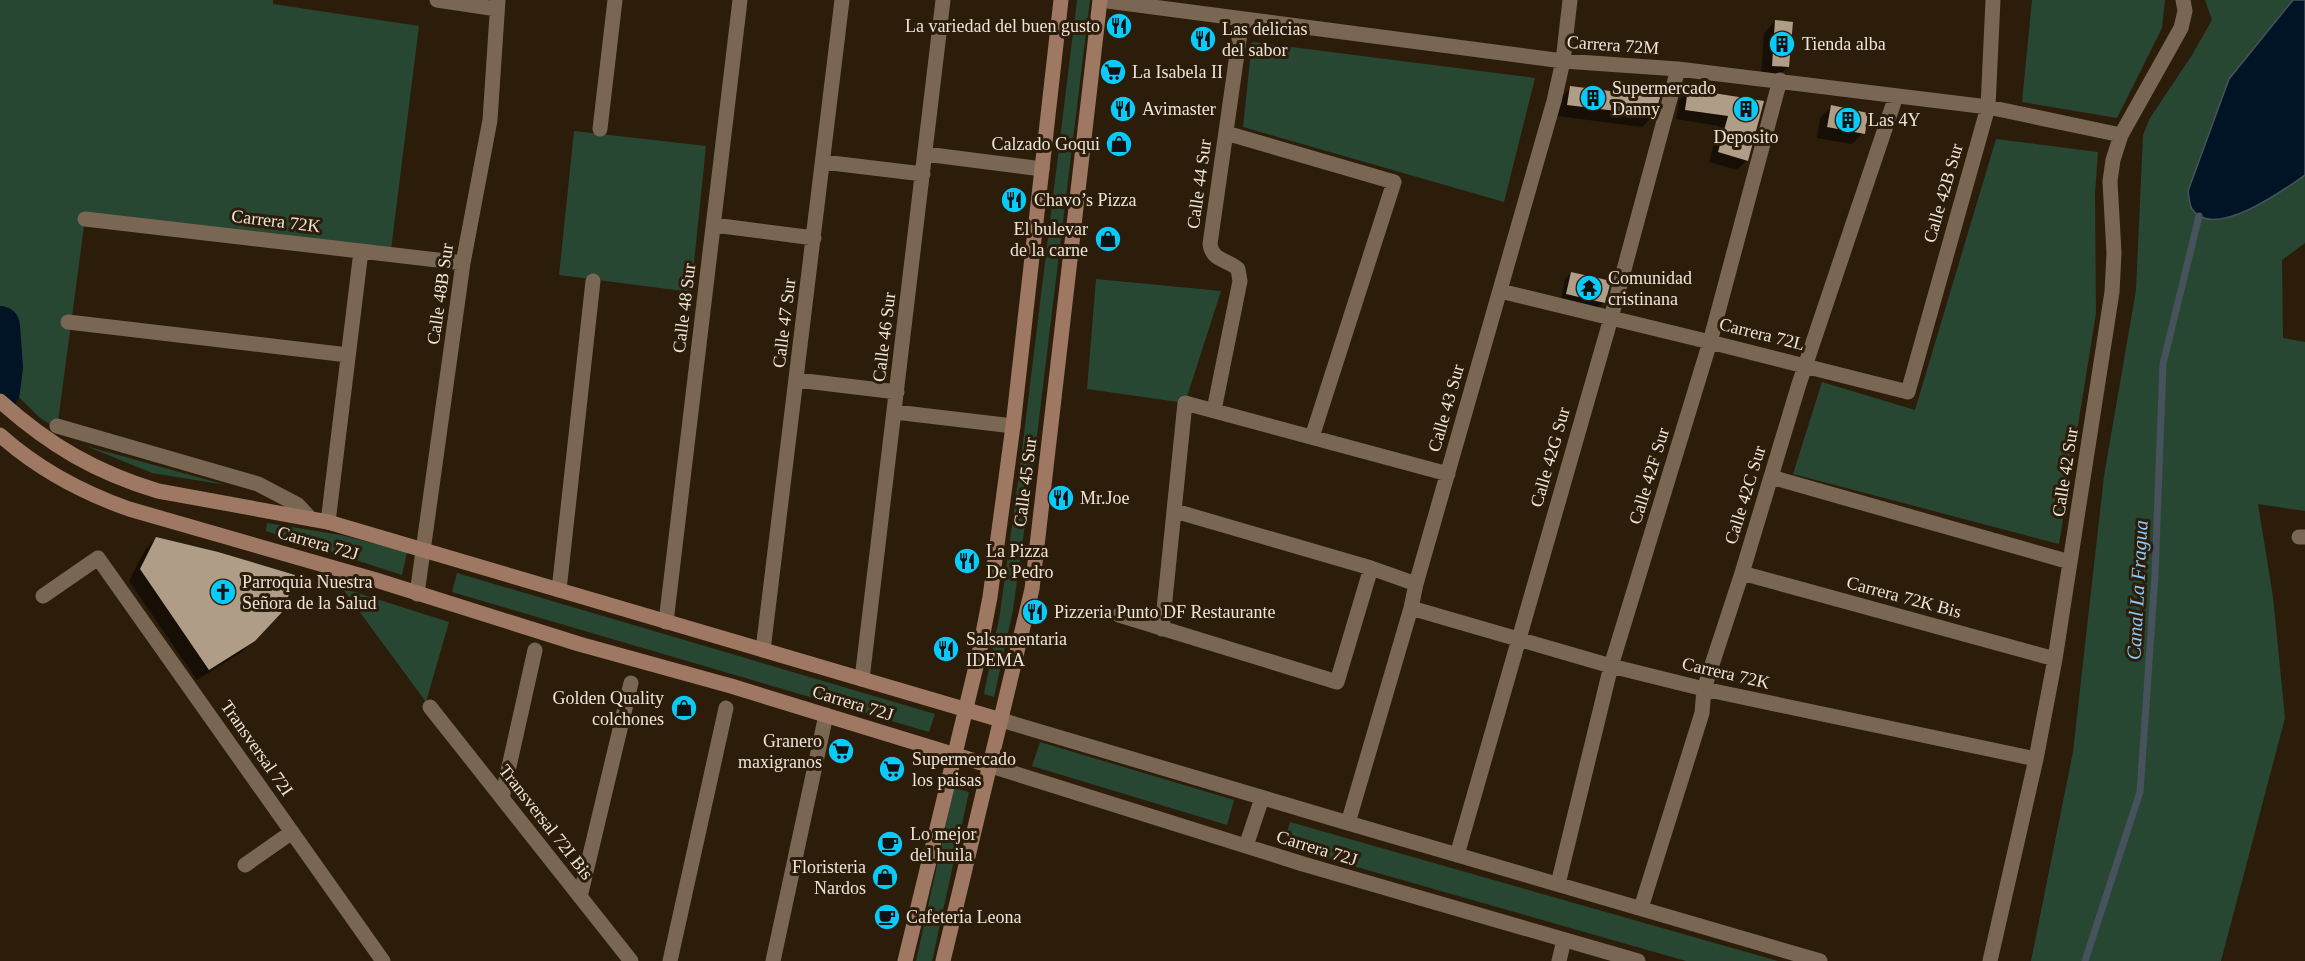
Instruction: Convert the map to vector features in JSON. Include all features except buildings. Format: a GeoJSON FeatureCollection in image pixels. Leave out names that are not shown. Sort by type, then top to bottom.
{"type":"FeatureCollection","features":[{"type":"Feature","properties":{"kind":"street"},"geometry":{"type":"LineString","coordinates":[[437,0],[498,4]]}},
{"type":"Feature","properties":{"kind":"street"},"geometry":{"type":"LineString","coordinates":[[600,129],[615,0]]}},
{"type":"Feature","properties":{"kind":"street","name":"Calle 48 Sur"},"geometry":{"type":"LineString","coordinates":[[666,622],[740,0]]}},
{"type":"Feature","properties":{"kind":"street","name":"Calle 47 Sur"},"geometry":{"type":"LineString","coordinates":[[763,650],[842,0]]}},
{"type":"Feature","properties":{"kind":"street","name":"Calle 46 Sur"},"geometry":{"type":"LineString","coordinates":[[862,679],[944,0]]}},
{"type":"Feature","properties":{"kind":"street","name":"Calle 45 Sur"},"geometry":{"type":"LineString","coordinates":[[905,961],[979,654],[990,597],[1013,426],[1061,0]]}},
{"type":"Feature","properties":{"kind":"street","name":"Calle 45 Sur"},"geometry":{"type":"LineString","coordinates":[[943,961],[1032,588],[1100,0]]}},
{"type":"Feature","properties":{"kind":"street","name":"Carrera 72M"},"geometry":{"type":"LineString","coordinates":[[1100,0],[1563,61],[1678,69],[1780,80],[1988,107],[2121,135]]}},
{"type":"Feature","properties":{"kind":"street","name":"Calle 43 Sur"},"geometry":{"type":"LineString","coordinates":[[1348,824],[1542,146],[1563,61],[1570,0]]}},
{"type":"Feature","properties":{"kind":"street","name":"Calle 42B Sur"},"geometry":{"type":"LineString","coordinates":[[1908,392],[1988,107],[1993,0]]}},
{"type":"Feature","properties":{"kind":"street","name":"Calle 42 Sur"},"geometry":{"type":"LineString","coordinates":[[1990,961],[2036,759],[2055,658],[2112,292],[2114,253],[2110,181],[2113,160],[2121,135],[2181,28],[2185,11],[2183,0]]}},
{"type":"Feature","properties":{"kind":"street","name":"Calle 48B Sur"},"geometry":{"type":"LineString","coordinates":[[417,594],[464,263],[490,120],[498,4]]}},
{"type":"Feature","properties":{"kind":"street","name":"Calle 44 Sur"},"geometry":{"type":"LineString","coordinates":[[1214,410],[1240,281],[1238,269],[1215,257],[1210,244],[1242,19]]}},
{"type":"Feature","properties":{"kind":"street","name":"Calle 42G Sur"},"geometry":{"type":"LineString","coordinates":[[1457,855],[1611,318],[1678,69]]}},
{"type":"Feature","properties":{"kind":"street","name":"Calle 42F Sur"},"geometry":{"type":"LineString","coordinates":[[1558,884],[1611,666],[1710,342],[1780,80]]}},
{"type":"Feature","properties":{"kind":"street","name":"Calle 42C Sur"},"geometry":{"type":"LineString","coordinates":[[1641,908],[1701,713],[1704,689],[1805,365],[1896,96]]}},
{"type":"Feature","properties":{"kind":"street"},"geometry":{"type":"LineString","coordinates":[[1226,133],[1394,182],[1312,436]]}},
{"type":"Feature","properties":{"kind":"street"},"geometry":{"type":"LineString","coordinates":[[925,154],[1042,169]]}},
{"type":"Feature","properties":{"kind":"street"},"geometry":{"type":"LineString","coordinates":[[823,162],[923,174]]}},
{"type":"Feature","properties":{"kind":"street","name":"Carrera 72K"},"geometry":{"type":"LineString","coordinates":[[85,219],[464,263]]}},
{"type":"Feature","properties":{"kind":"street"},"geometry":{"type":"LineString","coordinates":[[714,225],[814,238]]}},
{"type":"Feature","properties":{"kind":"street"},"geometry":{"type":"LineString","coordinates":[[328,522],[361,250]]}},
{"type":"Feature","properties":{"kind":"street"},"geometry":{"type":"LineString","coordinates":[[559,590],[593,281]]}},
{"type":"Feature","properties":{"kind":"street","name":"Carrera 72L"},"geometry":{"type":"LineString","coordinates":[[1500,291],[1908,392]]}},
{"type":"Feature","properties":{"kind":"street"},"geometry":{"type":"LineString","coordinates":[[68,322],[348,355]]}},
{"type":"Feature","properties":{"kind":"street"},"geometry":{"type":"LineString","coordinates":[[797,380],[897,392]]}},
{"type":"Feature","properties":{"kind":"street","name":"Carrera 72J"},"geometry":{"type":"LineString","coordinates":[[0,401],[30,428],[70,454],[132,483],[158,491],[328,522],[424,549],[1348,824],[1820,961]]}},
{"type":"Feature","properties":{"kind":"street"},"geometry":{"type":"LineString","coordinates":[[1162,629],[1185,403],[1448,474]]}},
{"type":"Feature","properties":{"kind":"street"},"geometry":{"type":"LineString","coordinates":[[895,412],[1013,426]]}},
{"type":"Feature","properties":{"kind":"street","name":"Carrera 72J"},"geometry":{"type":"LineString","coordinates":[[57,426],[258,484],[298,505],[311,519]]}},
{"type":"Feature","properties":{"kind":"street","name":"Carrera 72J"},"geometry":{"type":"LineString","coordinates":[[0,435],[15,449],[59,478],[99,498],[129,509],[292,555],[579,644],[721,683],[1246,846],[1638,961]]}},
{"type":"Feature","properties":{"kind":"street"},"geometry":{"type":"LineString","coordinates":[[1771,477],[2070,562]]}},
{"type":"Feature","properties":{"kind":"street"},"geometry":{"type":"LineString","coordinates":[[1175,511],[1371,568],[1416,584]]}},
{"type":"Feature","properties":{"kind":"street","name":"Transversal 72I"},"geometry":{"type":"LineString","coordinates":[[43,596],[98,558],[383,961]]}},
{"type":"Feature","properties":{"kind":"street"},"geometry":{"type":"LineString","coordinates":[[1119,615],[1337,682],[1371,568]]}},
{"type":"Feature","properties":{"kind":"street","name":"Carrera 72K Bis"},"geometry":{"type":"LineString","coordinates":[[1742,573],[2055,658]]}},
{"type":"Feature","properties":{"kind":"street","name":"Carrera 72K"},"geometry":{"type":"LineString","coordinates":[[1411,608],[1611,666],[1704,689],[2036,759]]}},
{"type":"Feature","properties":{"kind":"street"},"geometry":{"type":"LineString","coordinates":[[502,798],[535,650]]}},
{"type":"Feature","properties":{"kind":"street"},"geometry":{"type":"LineString","coordinates":[[580,897],[631,683]]}},
{"type":"Feature","properties":{"kind":"street","name":"Transversal 72I Bis"},"geometry":{"type":"LineString","coordinates":[[430,707],[631,961]]}},
{"type":"Feature","properties":{"kind":"street"},"geometry":{"type":"LineString","coordinates":[[670,961],[726,708]]}},
{"type":"Feature","properties":{"kind":"street"},"geometry":{"type":"LineString","coordinates":[[773,961],[826,715]]}},
{"type":"Feature","properties":{"kind":"street"},"geometry":{"type":"LineString","coordinates":[[1246,846],[1262,798]]}},
{"type":"Feature","properties":{"kind":"street"},"geometry":{"type":"LineString","coordinates":[[245,865],[292,832]]}},
{"type":"Feature","properties":{"kind":"street"},"geometry":{"type":"LineString","coordinates":[[1559,961],[1564,939]]}},
{"type":"Feature","properties":{"kind":"green space"},"geometry":{"type":"Polygon","coordinates":[[[0,0],[273,0],[273,4],[419,26],[391,250],[85,219],[57,429],[39,417],[0,378],[0,0]]]}},
{"type":"Feature","properties":{"kind":"green space"},"geometry":{"type":"Polygon","coordinates":[[[1077,0],[1090,0],[1033,468],[1013,610],[994,697],[984,694],[1000,613],[1020,467],[1077,0]]]}},
{"type":"Feature","properties":{"kind":"green space"},"geometry":{"type":"Polygon","coordinates":[[[2032,0],[2165,0],[2162,28],[2117,118],[2022,102],[2032,0]]]}},
{"type":"Feature","properties":{"kind":"green space"},"geometry":{"type":"Polygon","coordinates":[[[2205,0],[2305,0],[2305,243],[2282,260],[2283,338],[2305,342],[2305,511],[2258,504],[2273,597],[2285,718],[2221,961],[2031,961],[2073,752],[2104,476],[2136,290],[2143,135],[2150,118],[2192,55],[2212,20],[2205,0]]]}},
{"type":"Feature","properties":{"kind":"green space"},"geometry":{"type":"Polygon","coordinates":[[[1252,42],[1535,78],[1504,202],[1243,127],[1252,42]]]}},
{"type":"Feature","properties":{"kind":"green space"},"geometry":{"type":"Polygon","coordinates":[[[574,131],[706,146],[691,292],[559,275],[574,131]]]}},
{"type":"Feature","properties":{"kind":"green space"},"geometry":{"type":"Polygon","coordinates":[[[1996,139],[2098,152],[2095,194],[2096,313],[2059,544],[1793,474],[1822,382],[1915,410],[1996,139]]]}},
{"type":"Feature","properties":{"kind":"green space"},"geometry":{"type":"Polygon","coordinates":[[[1096,279],[1221,291],[1185,403],[1087,389],[1096,279]]]}},
{"type":"Feature","properties":{"kind":"green space"},"geometry":{"type":"Polygon","coordinates":[[[86,446],[226,485],[152,473],[86,446]]]}},
{"type":"Feature","properties":{"kind":"green space"},"geometry":{"type":"Polygon","coordinates":[[[267,523],[341,535],[407,552],[402,575],[266,531],[267,523]]]}},
{"type":"Feature","properties":{"kind":"green space"},"geometry":{"type":"Polygon","coordinates":[[[457,573],[935,714],[929,732],[452,592],[457,573]]]}},
{"type":"Feature","properties":{"kind":"green space"},"geometry":{"type":"Polygon","coordinates":[[[342,588],[449,622],[426,702],[342,588]]]}},
{"type":"Feature","properties":{"kind":"green space"},"geometry":{"type":"Polygon","coordinates":[[[1040,742],[1234,800],[1227,825],[1032,766],[1040,742]]]}},
{"type":"Feature","properties":{"kind":"green space"},"geometry":{"type":"Polygon","coordinates":[[[954,788],[969,792],[932,961],[916,961],[954,788]]]}},
{"type":"Feature","properties":{"kind":"green space"},"geometry":{"type":"Polygon","coordinates":[[[1290,822],[1778,961],[1686,961],[1283,846],[1290,822]]]}},
{"type":"Feature","properties":{"kind":"water"},"geometry":{"type":"Polygon","coordinates":[[[2293,0],[2305,0],[2305,175],[2249,210],[2216,219],[2202,217],[2192,209],[2188,191],[2229,79],[2293,0]]]}},
{"type":"Feature","properties":{"kind":"waterway","name":"Canal La Fragua"},"geometry":{"type":"LineString","coordinates":[[2085,961],[2140,792],[2155,575],[2163,364],[2199,216]]}},
{"type":"Feature","properties":{"kind":"waterway"},"geometry":{"type":"LineString","coordinates":[[0,326],[3,367],[0,391]]}},
{"type":"Feature","properties":{"kind":"place","name":"La variedad del buen gusto"},"geometry":{"type":"Point","coordinates":[1119,26]}},
{"type":"Feature","properties":{"kind":"place","name":"Las delicias del sabor"},"geometry":{"type":"Point","coordinates":[1203,39]}},
{"type":"Feature","properties":{"kind":"place","name":"Tienda alba"},"geometry":{"type":"Point","coordinates":[1782,44]}},
{"type":"Feature","properties":{"kind":"place","name":"La Isabela II"},"geometry":{"type":"Point","coordinates":[1113,72]}},
{"type":"Feature","properties":{"kind":"place","name":"Supermercado Danny"},"geometry":{"type":"Point","coordinates":[1593,98]}},
{"type":"Feature","properties":{"kind":"place","name":"Avimaster"},"geometry":{"type":"Point","coordinates":[1123,109]}},
{"type":"Feature","properties":{"kind":"place","name":"Deposito"},"geometry":{"type":"Point","coordinates":[1746,109]}},
{"type":"Feature","properties":{"kind":"place","name":"Las 4Y"},"geometry":{"type":"Point","coordinates":[1848,120]}},
{"type":"Feature","properties":{"kind":"place","name":"Calzado Goqui"},"geometry":{"type":"Point","coordinates":[1119,144]}},
{"type":"Feature","properties":{"kind":"place","name":"Chavo’s Pizza"},"geometry":{"type":"Point","coordinates":[1014,200]}},
{"type":"Feature","properties":{"kind":"place","name":"El bulevar de la carne"},"geometry":{"type":"Point","coordinates":[1108,239]}},
{"type":"Feature","properties":{"kind":"place","name":"Comunidad cristinana"},"geometry":{"type":"Point","coordinates":[1589,288]}},
{"type":"Feature","properties":{"kind":"place","name":"Mr.Joe"},"geometry":{"type":"Point","coordinates":[1061,498]}},
{"type":"Feature","properties":{"kind":"place","name":"La Pizza De Pedro"},"geometry":{"type":"Point","coordinates":[967,561]}},
{"type":"Feature","properties":{"kind":"place","name":"Parroquia Nuestra Señora de la Salud"},"geometry":{"type":"Point","coordinates":[223,592]}},
{"type":"Feature","properties":{"kind":"place","name":"Pizzeria Punto DF Restaurante"},"geometry":{"type":"Point","coordinates":[1035,612]}},
{"type":"Feature","properties":{"kind":"place","name":"Salsamentaria IDEMA"},"geometry":{"type":"Point","coordinates":[946,649]}},
{"type":"Feature","properties":{"kind":"place","name":"Golden Quality colchones"},"geometry":{"type":"Point","coordinates":[684,708]}},
{"type":"Feature","properties":{"kind":"place","name":"Granero maxigranos"},"geometry":{"type":"Point","coordinates":[841,751]}},
{"type":"Feature","properties":{"kind":"place","name":"Supermercado los paisas"},"geometry":{"type":"Point","coordinates":[892,769]}},
{"type":"Feature","properties":{"kind":"place","name":"Lo mejor del huila"},"geometry":{"type":"Point","coordinates":[890,844]}},
{"type":"Feature","properties":{"kind":"place","name":"Floristeria Nardos"},"geometry":{"type":"Point","coordinates":[885,877]}},
{"type":"Feature","properties":{"kind":"place","name":"Cafeteria Leona"},"geometry":{"type":"Point","coordinates":[887,917]}}]}
